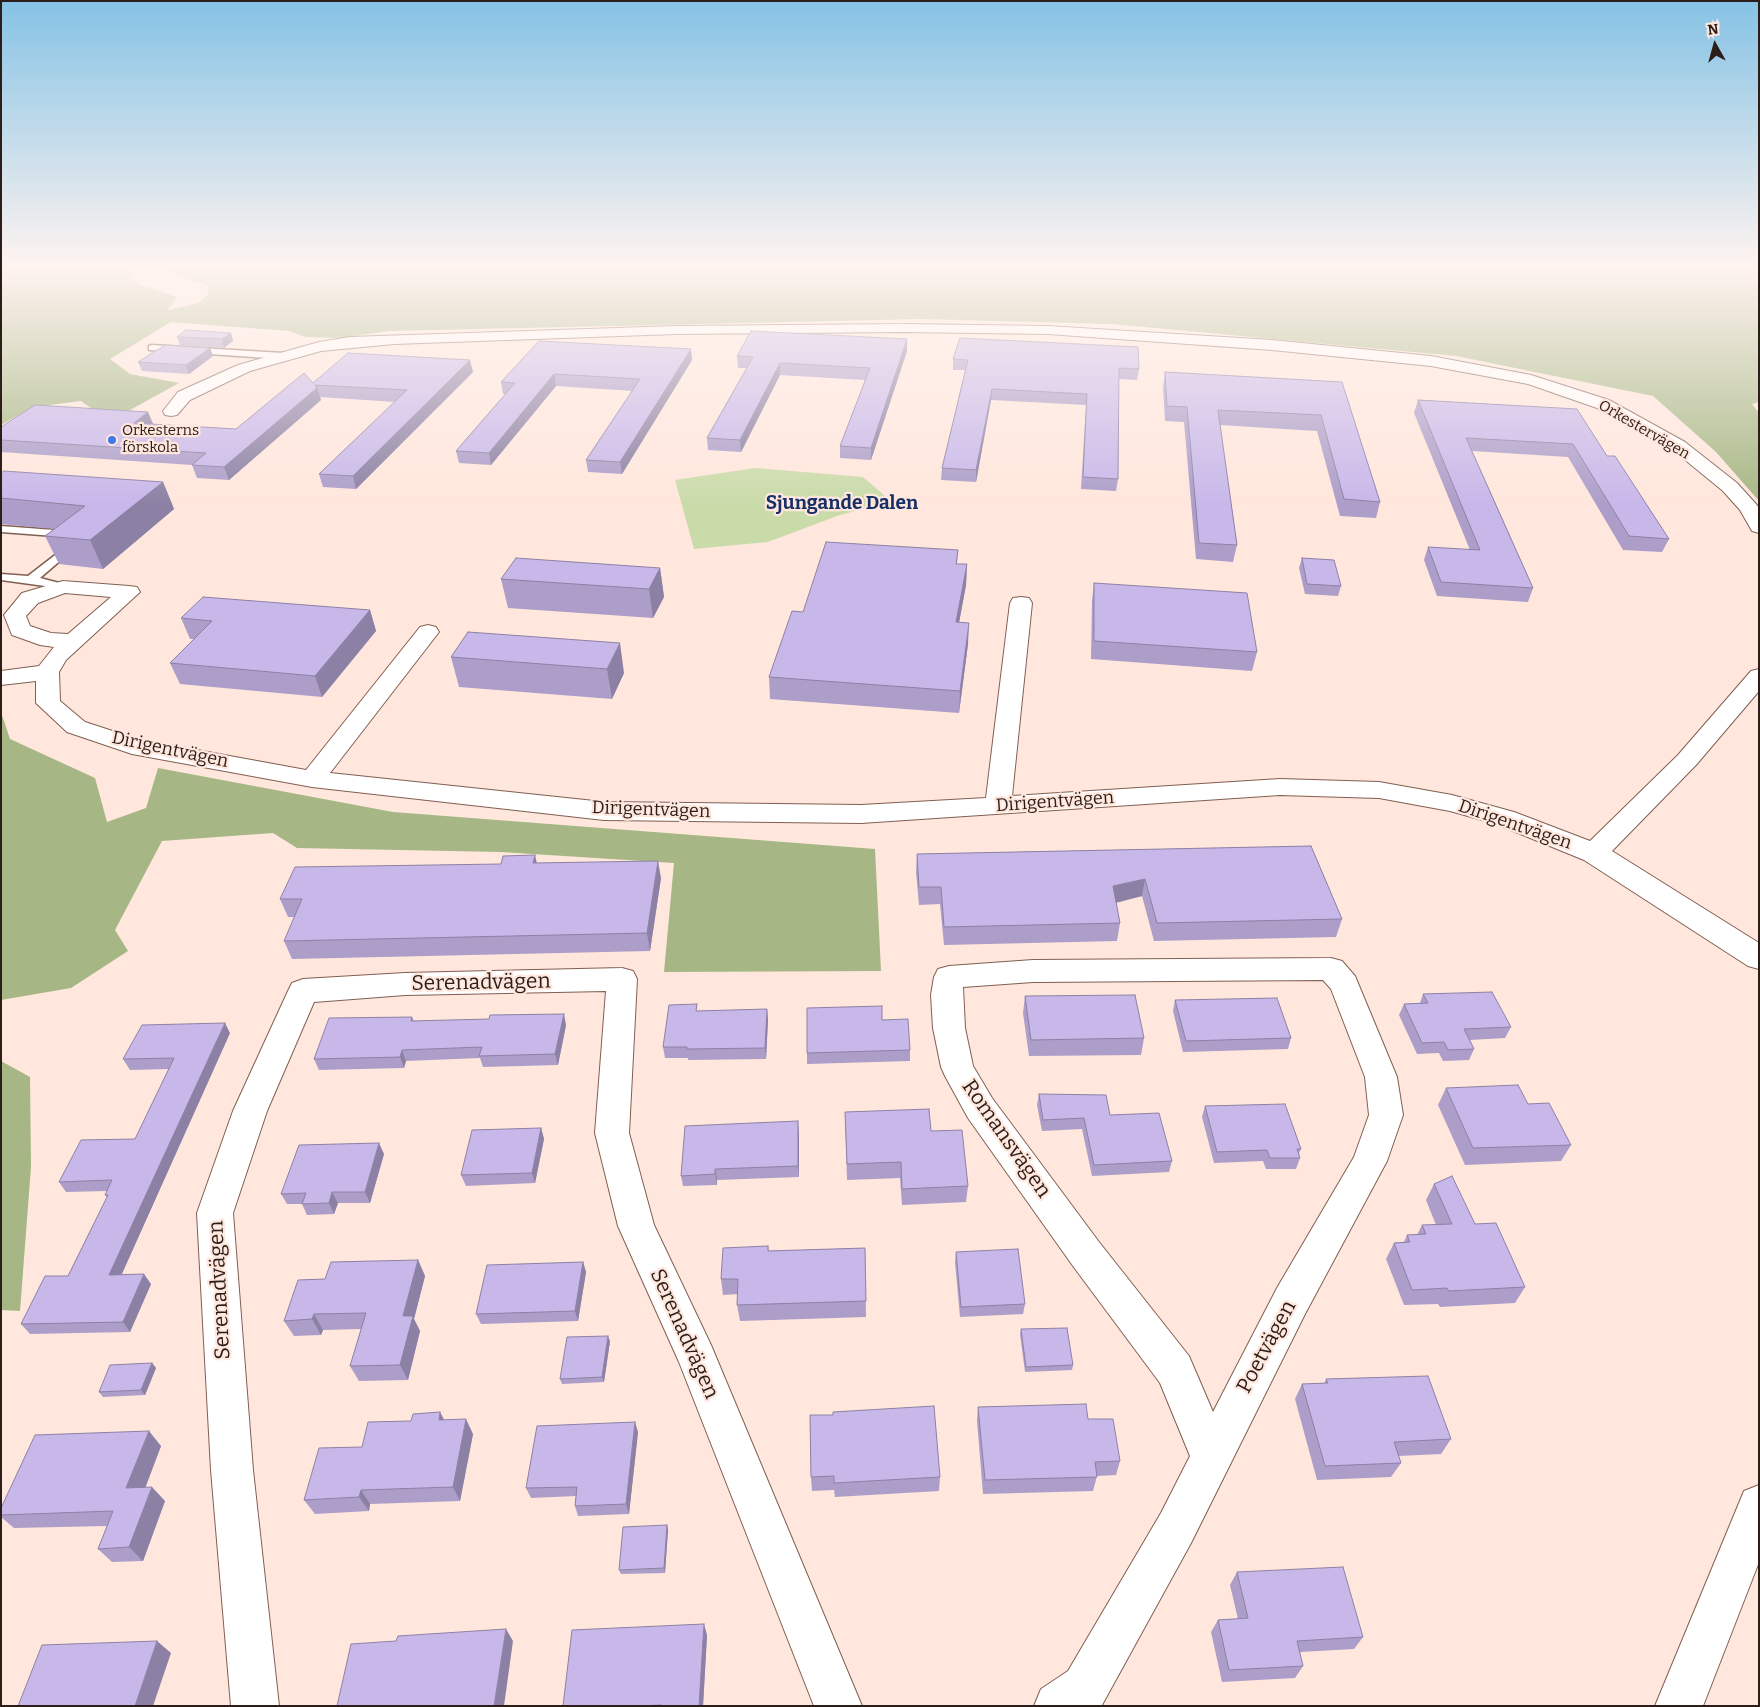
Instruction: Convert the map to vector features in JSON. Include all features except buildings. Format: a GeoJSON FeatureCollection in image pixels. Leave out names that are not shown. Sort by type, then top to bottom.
{"type":"FeatureCollection","features":[{"type":"Feature","properties":{"kind":"street","name":"Orkestervägen"},"geometry":{"type":"LineString","coordinates":[[171,411],[184,396],[244,368],[283,356],[337,345]]}},
{"type":"Feature","properties":{"kind":"street","name":"Orkestervägen"},"geometry":{"type":"LineString","coordinates":[[1241,345],[1431,361],[1530,380],[1603,404],[1679,446],[1730,487],[1750,508],[1759,527]]}},
{"type":"Feature","properties":{"kind":"street"},"geometry":{"type":"LineString","coordinates":[[1,678],[47,672],[57,656],[72,641],[129,592],[63,587],[30,598],[15,615],[20,630],[48,640],[72,641]]}},
{"type":"Feature","properties":{"kind":"street"},"geometry":{"type":"LineString","coordinates":[[998,805],[1013,658],[1021,603]]}},
{"type":"Feature","properties":{"kind":"street"},"geometry":{"type":"LineString","coordinates":[[312,779],[428,632]]}},
{"type":"Feature","properties":{"kind":"street","name":"Dirigentvägen"},"geometry":{"type":"LineString","coordinates":[[47,672],[48,703],[76,726],[132,746],[312,779],[604,811],[861,814],[1280,787],[1379,790],[1452,803],[1496,815],[1594,853],[1759,958]]}},
{"type":"Feature","properties":{"kind":"street"},"geometry":{"type":"LineString","coordinates":[[1594,853],[1687,760],[1759,676]]}},
{"type":"Feature","properties":{"kind":"street","name":"Poetvägen"},"geometry":{"type":"LineString","coordinates":[[1081,1700],[1128,1608],[1176,1528],[1291,1301],[1370,1161],[1386,1115],[1381,1077],[1344,984],[1331,969]]}},
{"type":"Feature","properties":{"kind":"street","name":"Romansvägen"},"geometry":{"type":"LineString","coordinates":[[1211,1457],[1174,1370],[1092,1262],[980,1108],[957,1067],[949,1028],[946,995],[949,977],[1033,971],[1260,971],[1331,969]]}},
{"type":"Feature","properties":{"kind":"street","name":"Serenadvägen"},"geometry":{"type":"LineString","coordinates":[[255,1706],[232,1470],[215,1213],[250,1111],[303,991],[406,984],[622,979],[612,1133],[636,1226],[697,1358],[838,1706]]}},
{"type":"Feature","properties":{"kind":"street"},"geometry":{"type":"LineString","coordinates":[[1679,1706],[1759,1506]]}},
{"type":"Feature","properties":{"kind":"lane"},"geometry":{"type":"LineString","coordinates":[[152,348],[283,356]]}},
{"type":"Feature","properties":{"kind":"lane"},"geometry":{"type":"LineString","coordinates":[[1,529],[84,535],[31,580]]}},
{"type":"Feature","properties":{"kind":"lane"},"geometry":{"type":"LineString","coordinates":[[1,577],[31,580],[63,587]]}},
{"type":"Feature","properties":{"kind":"green space"},"geometry":{"type":"Polygon","coordinates":[[[1,345],[134,345],[110,359],[130,374],[179,383],[130,410],[94,410],[81,401],[33,407],[1,425],[1,345]]]}},
{"type":"Feature","properties":{"kind":"green space"},"geometry":{"type":"Polygon","coordinates":[[[1334,345],[1759,345],[1759,402],[1752,404],[1759,413],[1759,501],[1716,452],[1653,396],[1456,356],[1334,345]]]}},
{"type":"Feature","properties":{"kind":"green space"},"geometry":{"type":"Polygon","coordinates":[[[755,468],[863,477],[891,501],[837,516],[768,542],[694,549],[675,480],[755,468]]]}},
{"type":"Feature","properties":{"kind":"green space"},"geometry":{"type":"Polygon","coordinates":[[[1,712],[10,739],[95,778],[107,822],[146,808],[158,768],[393,812],[875,849],[881,971],[664,972],[674,863],[501,852],[297,848],[273,833],[162,841],[115,930],[128,951],[71,988],[1,1000],[1,712]]]}},
{"type":"Feature","properties":{"kind":"green space"},"geometry":{"type":"Polygon","coordinates":[[[1,1061],[30,1077],[31,1167],[20,1311],[1,1310],[1,1061]]]}},
{"type":"Feature","properties":{"kind":"place","name":"Orkesterns förskola"},"geometry":{"type":"Point","coordinates":[112,440]}},
{"type":"Feature","properties":{"kind":"district","name":"Sjungande Dalen"},"geometry":{"type":"Point","coordinates":[842,504]}}]}
